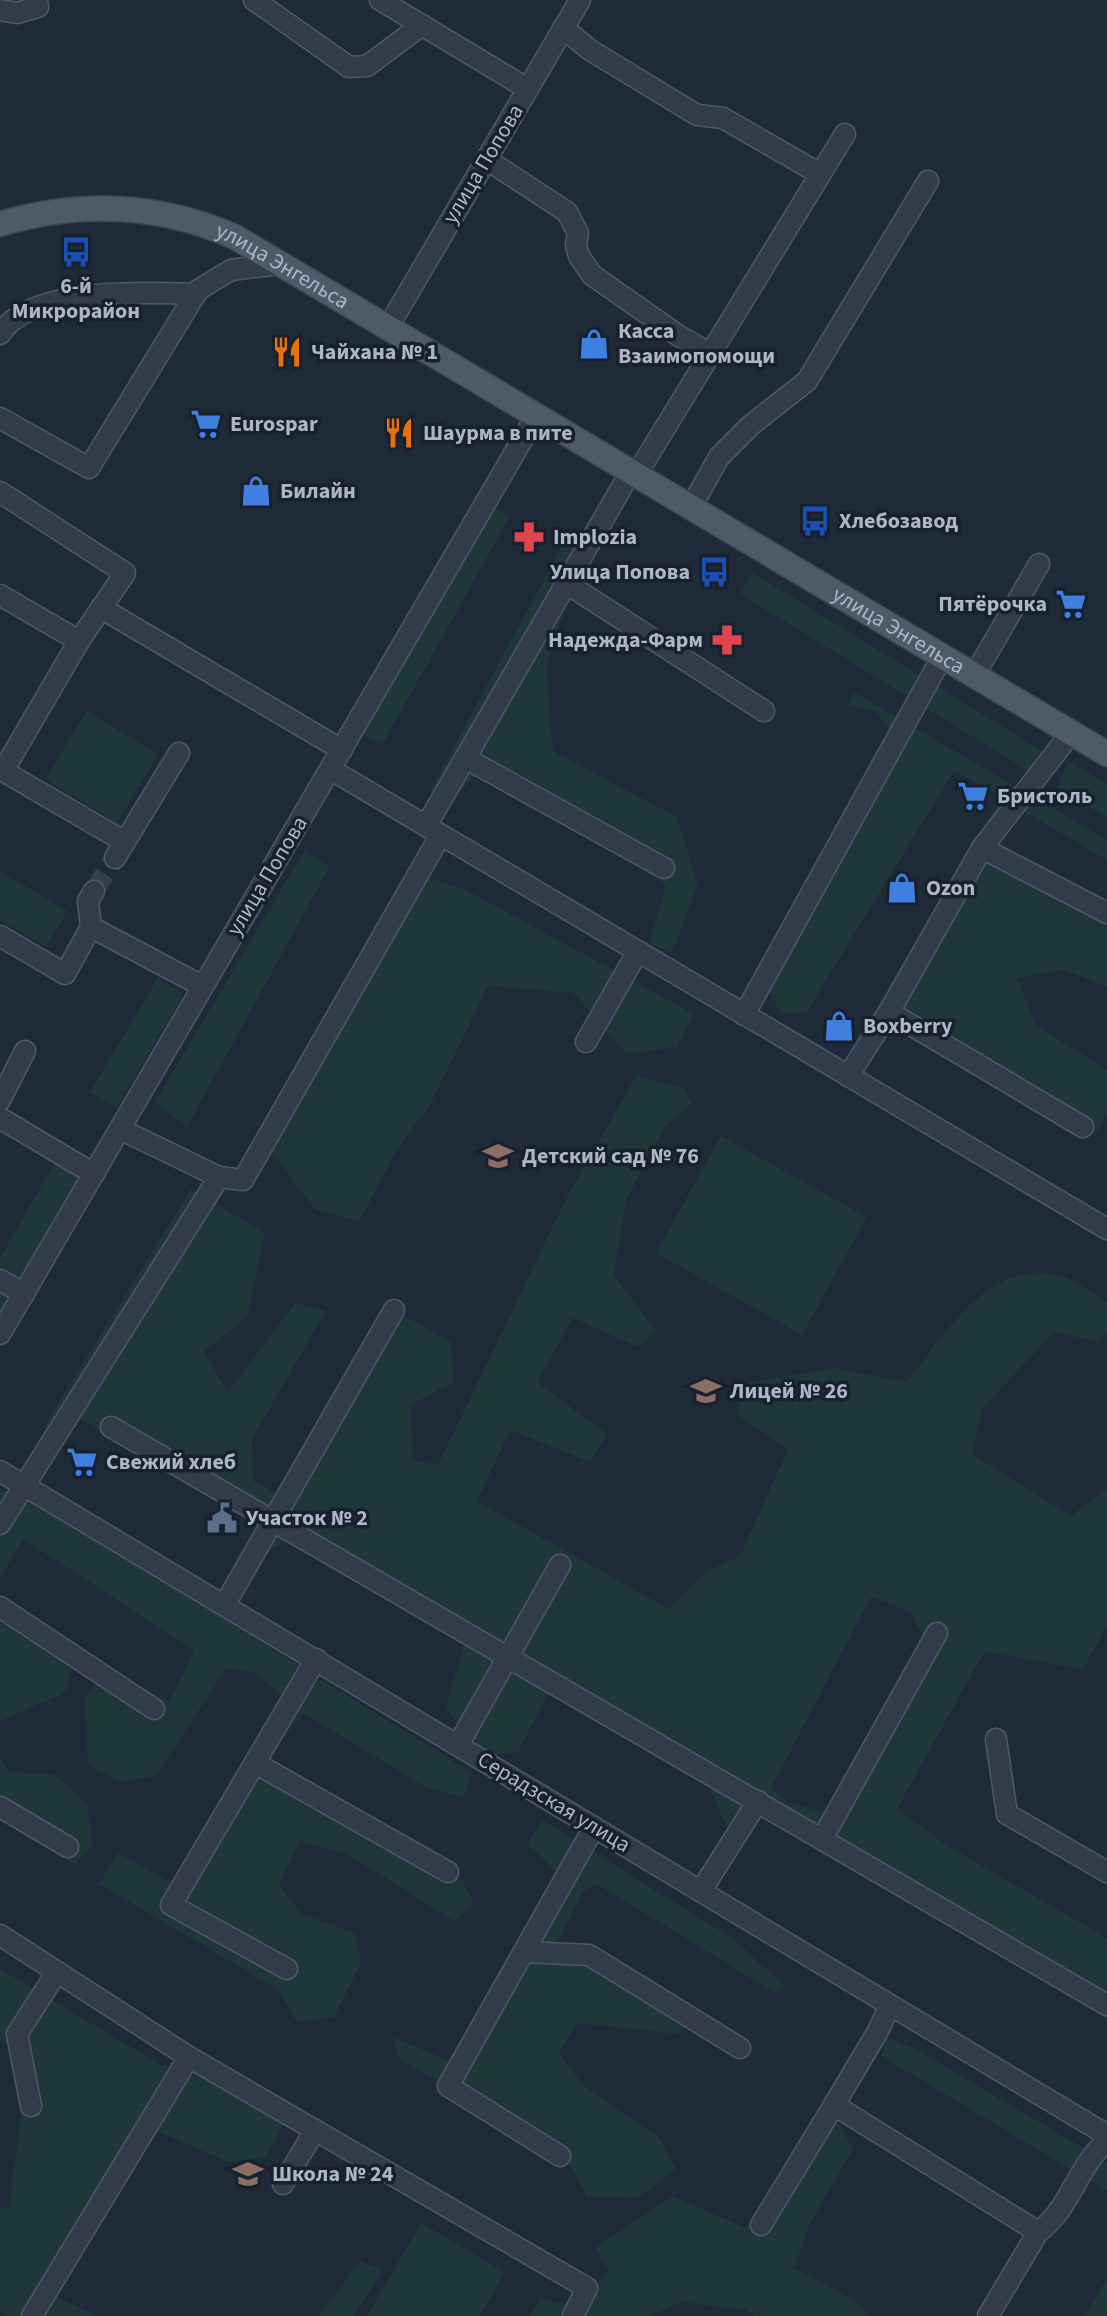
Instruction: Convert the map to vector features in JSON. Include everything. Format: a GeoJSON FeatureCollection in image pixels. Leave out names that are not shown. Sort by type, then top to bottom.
{"type":"FeatureCollection","features":[{"type":"Feature","properties":{"kind":"main road","name":"улица Энгельса"},"geometry":{"type":"LineString","coordinates":[[0,224],[71,208],[154,210],[194,219],[235,237],[535,418],[1107,754]]}},
{"type":"Feature","properties":{"kind":"street"},"geometry":{"type":"LineString","coordinates":[[0,10],[32,11],[38,7],[37,0]]}},
{"type":"Feature","properties":{"kind":"street"},"geometry":{"type":"LineString","coordinates":[[254,0],[349,67],[367,66],[422,25]]}},
{"type":"Feature","properties":{"kind":"street"},"geometry":{"type":"LineString","coordinates":[[380,0],[528,89]]}},
{"type":"Feature","properties":{"kind":"street","name":"улица Попова"},"geometry":{"type":"LineString","coordinates":[[387,329],[580,0]]}},
{"type":"Feature","properties":{"kind":"street"},"geometry":{"type":"LineString","coordinates":[[563,28],[590,50],[697,115],[723,118],[820,174]]}},
{"type":"Feature","properties":{"kind":"street"},"geometry":{"type":"LineString","coordinates":[[120,1129],[219,1177],[243,1180],[433,831],[465,758],[566,583],[845,134]]}},
{"type":"Feature","properties":{"kind":"street"},"geometry":{"type":"LineString","coordinates":[[486,159],[567,212],[578,233],[576,245],[579,256],[592,275],[679,336],[709,353]]}},
{"type":"Feature","properties":{"kind":"street"},"geometry":{"type":"LineString","coordinates":[[690,509],[719,457],[751,425],[807,381],[928,181]]}},
{"type":"Feature","properties":{"kind":"street"},"geometry":{"type":"LineString","coordinates":[[0,418],[89,468],[196,294],[231,270],[279,264]]}},
{"type":"Feature","properties":{"kind":"street"},"geometry":{"type":"LineString","coordinates":[[0,334],[9,319],[34,308],[111,291],[196,294]]}},
{"type":"Feature","properties":{"kind":"street","name":"улица Попова"},"geometry":{"type":"LineString","coordinates":[[0,1334],[535,418]]}},
{"type":"Feature","properties":{"kind":"street"},"geometry":{"type":"LineString","coordinates":[[0,492],[125,573],[79,641],[3,771],[120,850],[179,753]]}},
{"type":"Feature","properties":{"kind":"street"},"geometry":{"type":"LineString","coordinates":[[974,676],[1039,564]]}},
{"type":"Feature","properties":{"kind":"street"},"geometry":{"type":"LineString","coordinates":[[566,583],[764,711]]}},
{"type":"Feature","properties":{"kind":"street"},"geometry":{"type":"LineString","coordinates":[[0,595],[79,641]]}},
{"type":"Feature","properties":{"kind":"street"},"geometry":{"type":"LineString","coordinates":[[101,608],[342,750]]}},
{"type":"Feature","properties":{"kind":"street"},"geometry":{"type":"LineString","coordinates":[[744,1015],[942,657]]}},
{"type":"Feature","properties":{"kind":"street"},"geometry":{"type":"LineString","coordinates":[[848,1076],[889,1012],[982,848],[1071,733]]}},
{"type":"Feature","properties":{"kind":"street"},"geometry":{"type":"LineString","coordinates":[[465,758],[664,868]]}},
{"type":"Feature","properties":{"kind":"street"},"geometry":{"type":"LineString","coordinates":[[330,769],[1107,1229]]}},
{"type":"Feature","properties":{"kind":"street"},"geometry":{"type":"LineString","coordinates":[[982,848],[1107,913]]}},
{"type":"Feature","properties":{"kind":"street"},"geometry":{"type":"LineString","coordinates":[[0,936],[65,974],[91,927],[88,901],[94,891]]}},
{"type":"Feature","properties":{"kind":"street"},"geometry":{"type":"LineString","coordinates":[[91,927],[202,986]]}},
{"type":"Feature","properties":{"kind":"street"},"geometry":{"type":"LineString","coordinates":[[586,1042],[638,951]]}},
{"type":"Feature","properties":{"kind":"street"},"geometry":{"type":"LineString","coordinates":[[889,1012],[1083,1127]]}},
{"type":"Feature","properties":{"kind":"street"},"geometry":{"type":"LineString","coordinates":[[0,1100],[25,1051]]}},
{"type":"Feature","properties":{"kind":"street"},"geometry":{"type":"LineString","coordinates":[[0,1118],[94,1174]]}},
{"type":"Feature","properties":{"kind":"street"},"geometry":{"type":"LineString","coordinates":[[0,1524],[23,1483],[219,1177]]}},
{"type":"Feature","properties":{"kind":"street"},"geometry":{"type":"LineString","coordinates":[[0,1280],[24,1294]]}},
{"type":"Feature","properties":{"kind":"street"},"geometry":{"type":"LineString","coordinates":[[225,1604],[394,1310]]}},
{"type":"Feature","properties":{"kind":"street"},"geometry":{"type":"LineString","coordinates":[[111,1427],[1107,2005]]}},
{"type":"Feature","properties":{"kind":"street","name":"Серадзская улица"},"geometry":{"type":"LineString","coordinates":[[0,1471],[1107,2138]]}},
{"type":"Feature","properties":{"kind":"street"},"geometry":{"type":"LineString","coordinates":[[458,1745],[560,1565]]}},
{"type":"Feature","properties":{"kind":"street"},"geometry":{"type":"LineString","coordinates":[[0,1607],[154,1709]]}},
{"type":"Feature","properties":{"kind":"street"},"geometry":{"type":"LineString","coordinates":[[822,1839],[937,1633]]}},
{"type":"Feature","properties":{"kind":"street"},"geometry":{"type":"LineString","coordinates":[[287,1969],[171,1905],[316,1659]]}},
{"type":"Feature","properties":{"kind":"street"},"geometry":{"type":"LineString","coordinates":[[996,1739],[1007,1814],[1107,1872]]}},
{"type":"Feature","properties":{"kind":"street"},"geometry":{"type":"LineString","coordinates":[[255,1763],[448,1872]]}},
{"type":"Feature","properties":{"kind":"street"},"geometry":{"type":"LineString","coordinates":[[701,1891],[758,1801]]}},
{"type":"Feature","properties":{"kind":"street"},"geometry":{"type":"LineString","coordinates":[[0,1807],[68,1847]]}},
{"type":"Feature","properties":{"kind":"street"},"geometry":{"type":"LineString","coordinates":[[560,2156],[448,2086],[594,1827]]}},
{"type":"Feature","properties":{"kind":"street"},"geometry":{"type":"LineString","coordinates":[[0,1935],[189,2057],[587,2288],[573,2316]]}},
{"type":"Feature","properties":{"kind":"street"},"geometry":{"type":"LineString","coordinates":[[524,1952],[589,1955],[740,2048]]}},
{"type":"Feature","properties":{"kind":"street"},"geometry":{"type":"LineString","coordinates":[[31,2106],[17,2034],[57,1972]]}},
{"type":"Feature","properties":{"kind":"street"},"geometry":{"type":"LineString","coordinates":[[761,2225],[878,2031],[890,2005]]}},
{"type":"Feature","properties":{"kind":"street"},"geometry":{"type":"LineString","coordinates":[[32,2316],[189,2057]]}},
{"type":"Feature","properties":{"kind":"street"},"geometry":{"type":"LineString","coordinates":[[834,2105],[1038,2232]]}},
{"type":"Feature","properties":{"kind":"street"},"geometry":{"type":"LineString","coordinates":[[283,2184],[315,2130]]}},
{"type":"Feature","properties":{"kind":"street"},"geometry":{"type":"LineString","coordinates":[[988,2316],[1038,2232],[1051,2223],[1094,2152],[1107,2138]]}},
{"type":"Feature","properties":{"kind":"green space"},"geometry":{"type":"Polygon","coordinates":[[[495,508],[509,518],[382,745],[360,732],[495,508]]]}},
{"type":"Feature","properties":{"kind":"green space"},"geometry":{"type":"Polygon","coordinates":[[[570,532],[584,550],[546,665],[553,751],[677,817],[698,885],[672,953],[649,943],[666,886],[515,776],[481,770],[447,805],[430,790],[570,532]]]}},
{"type":"Feature","properties":{"kind":"green space"},"geometry":{"type":"Polygon","coordinates":[[[753,573],[1044,752],[1032,773],[740,594],[753,573]]]}},
{"type":"Feature","properties":{"kind":"green space"},"geometry":{"type":"Polygon","coordinates":[[[854,692],[1107,840],[1107,860],[1018,808],[994,842],[1005,864],[1107,920],[1107,987],[1064,970],[1017,978],[1036,1025],[1107,1070],[1107,1115],[1097,1132],[1080,1136],[899,1025],[867,1059],[852,1048],[993,812],[995,793],[954,771],[806,1013],[781,1014],[761,976],[897,738],[876,712],[848,705],[854,692]]]}},
{"type":"Feature","properties":{"kind":"green space"},"geometry":{"type":"Polygon","coordinates":[[[87,711],[158,754],[117,823],[45,779],[87,711]]]}},
{"type":"Feature","properties":{"kind":"green space"},"geometry":{"type":"Polygon","coordinates":[[[1068,761],[1107,784],[1107,817],[1057,789],[1068,761]]]}},
{"type":"Feature","properties":{"kind":"green space"},"geometry":{"type":"Polygon","coordinates":[[[304,851],[330,866],[187,1127],[155,1102],[304,851]]]}},
{"type":"Feature","properties":{"kind":"green space"},"geometry":{"type":"Polygon","coordinates":[[[0,871],[67,911],[46,947],[0,920],[0,871]]]}},
{"type":"Feature","properties":{"kind":"green space"},"geometry":{"type":"Polygon","coordinates":[[[412,872],[466,890],[694,1014],[677,1047],[627,1054],[573,993],[488,986],[431,1103],[396,1151],[359,1222],[314,1209],[264,1141],[412,872]]]}},
{"type":"Feature","properties":{"kind":"green space"},"geometry":{"type":"Polygon","coordinates":[[[158,978],[184,994],[116,1108],[90,1092],[158,978]]]}},
{"type":"Feature","properties":{"kind":"green space"},"geometry":{"type":"Polygon","coordinates":[[[636,1076],[684,1088],[692,1103],[666,1126],[627,1198],[614,1275],[656,1331],[638,1347],[573,1318],[537,1382],[607,1434],[590,1462],[510,1430],[477,1501],[669,1609],[706,1571],[740,1556],[788,1449],[736,1414],[747,1383],[834,1368],[906,1382],[973,1302],[1014,1276],[1038,1272],[1064,1277],[1107,1302],[1107,1335],[1095,1341],[1054,1332],[982,1409],[972,1454],[1071,1516],[1107,1488],[1107,1626],[1083,1669],[984,1652],[897,1809],[948,1846],[1107,1938],[1107,2019],[965,1924],[949,1926],[766,1816],[742,1830],[727,1828],[709,1785],[550,1690],[518,1752],[487,1756],[445,1708],[466,1639],[293,1538],[261,1554],[251,1517],[77,1417],[47,1445],[46,1423],[191,1189],[265,1233],[247,1317],[204,1352],[228,1392],[295,1303],[326,1311],[252,1439],[253,1481],[280,1495],[394,1310],[451,1342],[454,1382],[410,1405],[413,1460],[438,1465],[568,1195],[636,1076]],[[871,1597],[771,1788],[789,1803],[829,1813],[925,1643],[911,1612],[871,1597]]]}},
{"type":"Feature","properties":{"kind":"green space"},"geometry":{"type":"Polygon","coordinates":[[[721,1136],[867,1217],[802,1335],[656,1253],[721,1136]]]}},
{"type":"Feature","properties":{"kind":"green space"},"geometry":{"type":"Polygon","coordinates":[[[55,1162],[78,1176],[0,1314],[0,1258],[55,1162]]]}},
{"type":"Feature","properties":{"kind":"green space"},"geometry":{"type":"Polygon","coordinates":[[[0,1489],[44,1507],[472,1773],[463,1798],[427,1788],[303,1713],[267,1757],[269,1771],[463,1881],[474,1904],[454,1921],[347,1854],[300,1842],[279,1884],[301,1914],[355,1933],[361,1963],[334,2017],[297,2022],[277,1989],[99,1884],[118,1853],[179,1887],[288,1701],[254,1672],[226,1669],[155,1776],[122,1782],[88,1765],[85,1698],[107,1671],[169,1702],[194,1651],[24,1539],[0,1577],[0,1489]]]}},
{"type":"Feature","properties":{"kind":"green space"},"geometry":{"type":"Polygon","coordinates":[[[0,1599],[74,1651],[67,1692],[0,1721],[0,1599]]]}},
{"type":"Feature","properties":{"kind":"green space"},"geometry":{"type":"Polygon","coordinates":[[[0,1758],[8,1772],[54,1774],[88,1805],[92,1847],[75,1864],[0,1820],[0,1758]]]}},
{"type":"Feature","properties":{"kind":"green space"},"geometry":{"type":"Polygon","coordinates":[[[542,1820],[732,1938],[785,1986],[775,1993],[597,1884],[583,1892],[558,1941],[691,2020],[679,2034],[578,2023],[559,2053],[583,2085],[659,2137],[676,2169],[638,2198],[587,2197],[563,2152],[399,2059],[392,2037],[455,2063],[565,1880],[527,1844],[542,1820]]]}},
{"type":"Feature","properties":{"kind":"green space"},"geometry":{"type":"Polygon","coordinates":[[[0,1969],[161,2065],[191,2064],[285,2122],[265,2158],[229,2162],[154,2130],[25,2316],[7,2316],[0,2312],[0,2208],[9,2208],[21,2113],[7,2044],[0,2041],[0,1969]]]}},
{"type":"Feature","properties":{"kind":"green space"},"geometry":{"type":"Polygon","coordinates":[[[885,2037],[914,2048],[1107,2162],[1107,2191],[881,2056],[885,2037]]]}},
{"type":"Feature","properties":{"kind":"green space"},"geometry":{"type":"Polygon","coordinates":[[[833,2115],[853,2149],[809,2225],[794,2268],[855,2300],[869,2316],[755,2316],[746,2310],[681,2302],[649,2316],[530,2316],[540,2299],[577,2307],[609,2271],[595,2248],[672,2196],[746,2228],[819,2120],[833,2115]]]}},
{"type":"Feature","properties":{"kind":"green space"},"geometry":{"type":"Polygon","coordinates":[[[421,2223],[505,2272],[480,2316],[367,2316],[421,2223]]]}},
{"type":"Feature","properties":{"kind":"green space"},"geometry":{"type":"Polygon","coordinates":[[[360,2261],[383,2270],[354,2316],[319,2316],[360,2261]]]}},
{"type":"Feature","properties":{"kind":"green space"},"geometry":{"type":"Polygon","coordinates":[[[1107,2279],[1107,2316],[1084,2316],[1107,2279]]]}},
{"type":"Feature","properties":{"kind":"green space"},"geometry":{"type":"Polygon","coordinates":[[[57,2297],[98,2316],[48,2316],[57,2297]]]}},
{"type":"Feature","properties":{"kind":"tunnel"},"geometry":{"type":"LineString","coordinates":[[94,891],[115,858]]}},
{"type":"Feature","properties":{"kind":"place","name":"6-й Микрорайон"},"geometry":{"type":"Point","coordinates":[76,252]}},
{"type":"Feature","properties":{"kind":"place","name":"Касса Взаимопомощи"},"geometry":{"type":"Point","coordinates":[594,344]}},
{"type":"Feature","properties":{"kind":"place","name":"Чайхана № 1"},"geometry":{"type":"Point","coordinates":[287,352]}},
{"type":"Feature","properties":{"kind":"place","name":"Eurospar"},"geometry":{"type":"Point","coordinates":[206,424]}},
{"type":"Feature","properties":{"kind":"place","name":"Шаурма в пите"},"geometry":{"type":"Point","coordinates":[399,433]}},
{"type":"Feature","properties":{"kind":"place","name":"Билайн"},"geometry":{"type":"Point","coordinates":[256,491]}},
{"type":"Feature","properties":{"kind":"place","name":"Хлебозавод"},"geometry":{"type":"Point","coordinates":[815,521]}},
{"type":"Feature","properties":{"kind":"place","name":"Implozia"},"geometry":{"type":"Point","coordinates":[529,537]}},
{"type":"Feature","properties":{"kind":"place","name":"Улица Попова"},"geometry":{"type":"Point","coordinates":[714,572]}},
{"type":"Feature","properties":{"kind":"place","name":"Пятёрочка"},"geometry":{"type":"Point","coordinates":[1071,604]}},
{"type":"Feature","properties":{"kind":"place","name":"Надежда-Фарм"},"geometry":{"type":"Point","coordinates":[727,640]}},
{"type":"Feature","properties":{"kind":"place","name":"Бристоль"},"geometry":{"type":"Point","coordinates":[973,796]}},
{"type":"Feature","properties":{"kind":"place","name":"Ozon"},"geometry":{"type":"Point","coordinates":[902,888]}},
{"type":"Feature","properties":{"kind":"place","name":"Boxberry"},"geometry":{"type":"Point","coordinates":[839,1026]}},
{"type":"Feature","properties":{"kind":"place","name":"Детский сад № 76"},"geometry":{"type":"Point","coordinates":[498,1156]}},
{"type":"Feature","properties":{"kind":"place","name":"Лицей № 26"},"geometry":{"type":"Point","coordinates":[706,1391]}},
{"type":"Feature","properties":{"kind":"place","name":"Свежий хлеб"},"geometry":{"type":"Point","coordinates":[82,1462]}},
{"type":"Feature","properties":{"kind":"place","name":"Участок № 2"},"geometry":{"type":"Point","coordinates":[222,1518]}},
{"type":"Feature","properties":{"kind":"place","name":"Школа № 24"},"geometry":{"type":"Point","coordinates":[248,2174]}}]}
